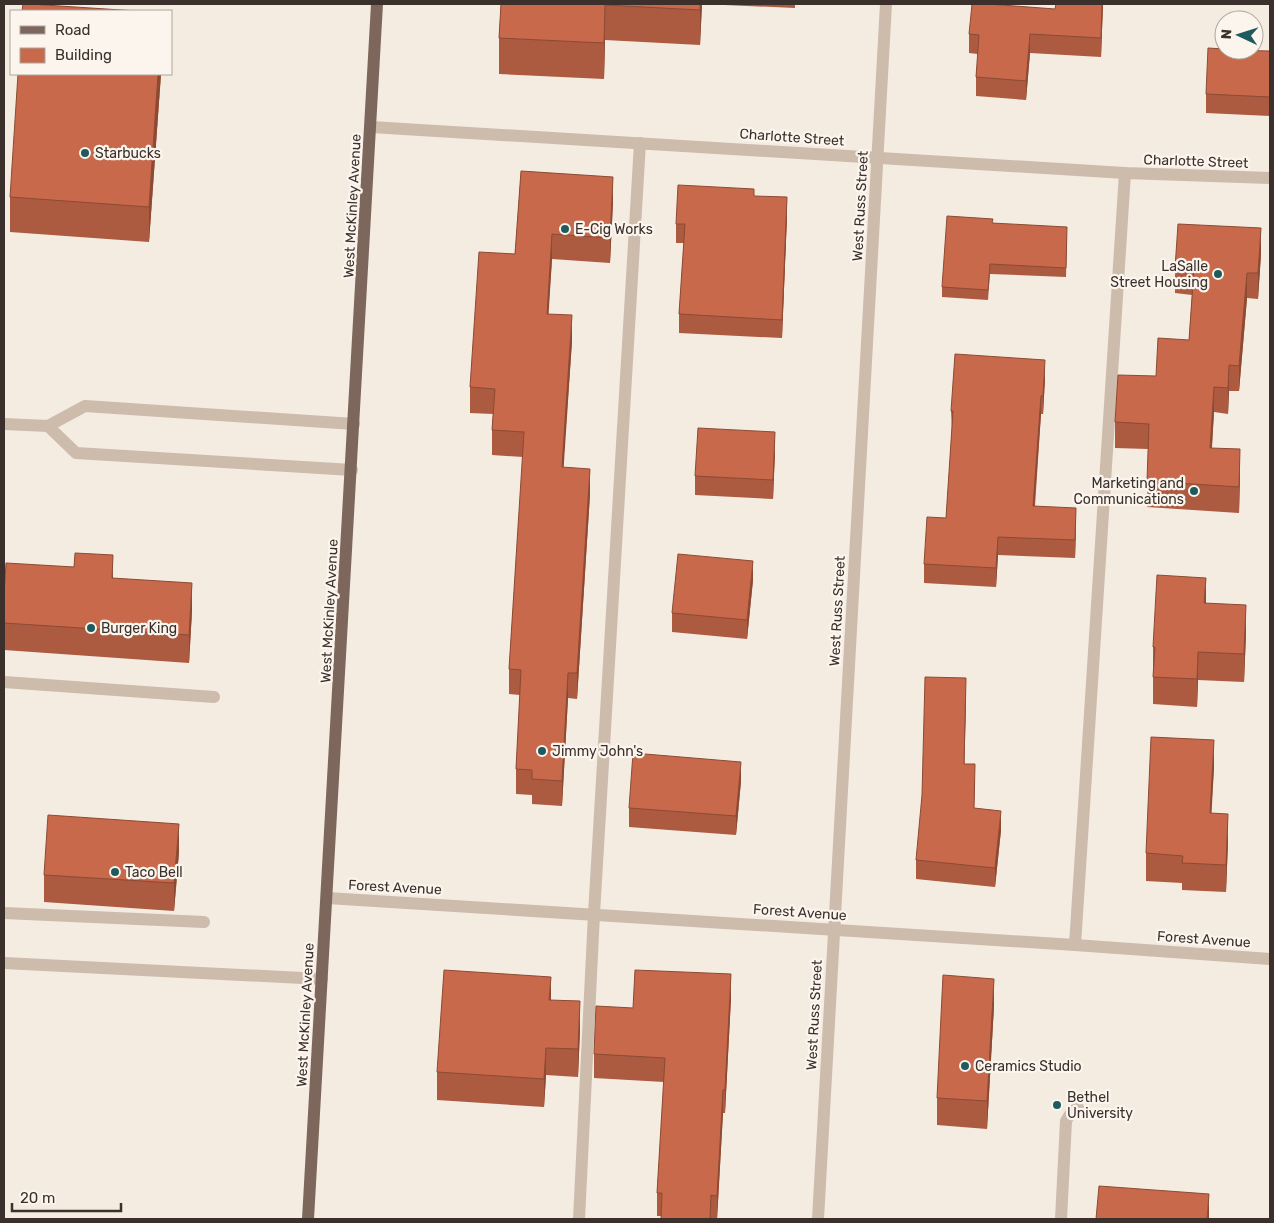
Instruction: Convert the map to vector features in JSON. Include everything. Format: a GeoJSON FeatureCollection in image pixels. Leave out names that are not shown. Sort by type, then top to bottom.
{"type":"FeatureCollection","features":[{"type":"Feature","properties":{"kind":"main road","name":"West McKinley Avenue"},"geometry":{"type":"LineString","coordinates":[[308,1219],[378,4]]}},
{"type":"Feature","properties":{"kind":"street","name":"West Russ Street"},"geometry":{"type":"LineString","coordinates":[[818,1219],[886,4]]}},
{"type":"Feature","properties":{"kind":"street","name":"Charlotte Street"},"geometry":{"type":"LineString","coordinates":[[371,127],[1125,173],[1270,178]]}},
{"type":"Feature","properties":{"kind":"street"},"geometry":{"type":"LineString","coordinates":[[579,1219],[594,914],[640,143]]}},
{"type":"Feature","properties":{"kind":"street"},"geometry":{"type":"LineString","coordinates":[[1075,945],[1125,173]]}},
{"type":"Feature","properties":{"kind":"street"},"geometry":{"type":"LineString","coordinates":[[4,424],[48,426],[85,406],[354,424]]}},
{"type":"Feature","properties":{"kind":"street"},"geometry":{"type":"LineString","coordinates":[[48,426],[76,453],[352,470]]}},
{"type":"Feature","properties":{"kind":"street"},"geometry":{"type":"LineString","coordinates":[[4,682],[214,697]]}},
{"type":"Feature","properties":{"kind":"street","name":"Forest Avenue"},"geometry":{"type":"LineString","coordinates":[[327,898],[1270,959]]}},
{"type":"Feature","properties":{"kind":"street"},"geometry":{"type":"LineString","coordinates":[[4,913],[204,922]]}},
{"type":"Feature","properties":{"kind":"street"},"geometry":{"type":"LineString","coordinates":[[4,963],[322,979]]}},
{"type":"Feature","properties":{"kind":"street"},"geometry":{"type":"LineString","coordinates":[[1062,1219],[1066,1121],[1072,1111],[1078,1108]]}},
{"type":"Feature","properties":{"kind":"building"},"geometry":{"type":"Polygon","coordinates":[[[23,4],[29,4],[122,10],[22,10],[23,4]]]}},
{"type":"Feature","properties":{"kind":"building"},"geometry":{"type":"Polygon","coordinates":[[[501,4],[700,4],[700,10],[605,5],[604,43],[499,38],[501,4]]]}},
{"type":"Feature","properties":{"kind":"building"},"geometry":{"type":"Polygon","coordinates":[[[972,4],[1055,9],[1056,4],[1102,4],[1101,38],[1030,34],[1026,81],[976,77],[979,35],[969,34],[972,4]]]}},
{"type":"Feature","properties":{"kind":"building"},"geometry":{"type":"Polygon","coordinates":[[[1208,48],[1214,48],[1214,60],[1264,60],[1264,51],[1270,51],[1270,97],[1206,94],[1208,48]]]}},
{"type":"Feature","properties":{"kind":"building","name":"Starbucks"},"geometry":{"type":"Polygon","coordinates":[[[18,75],[158,75],[149,207],[10,197],[18,75]]]}},
{"type":"Feature","properties":{"kind":"building"},"geometry":{"type":"Polygon","coordinates":[[[521,171],[613,177],[610,238],[552,234],[547,314],[572,315],[562,467],[590,469],[577,673],[568,673],[562,781],[532,779],[532,770],[516,769],[521,670],[509,669],[524,432],[492,430],[495,389],[470,387],[479,252],[515,254],[521,171]]]}},
{"type":"Feature","properties":{"kind":"building"},"geometry":{"type":"Polygon","coordinates":[[[678,185],[754,189],[754,196],[787,197],[782,320],[679,314],[685,224],[676,224],[678,185]]]}},
{"type":"Feature","properties":{"kind":"building"},"geometry":{"type":"Polygon","coordinates":[[[947,216],[993,219],[992,223],[1067,227],[1066,268],[990,264],[988,290],[942,287],[947,216]]]}},
{"type":"Feature","properties":{"kind":"building"},"geometry":{"type":"Polygon","coordinates":[[[1178,224],[1261,228],[1258,273],[1247,273],[1239,366],[1229,365],[1228,388],[1214,387],[1210,448],[1240,449],[1239,487],[1147,481],[1149,424],[1115,422],[1118,375],[1156,376],[1158,338],[1189,340],[1194,269],[1175,268],[1178,224]]]}},
{"type":"Feature","properties":{"kind":"building"},"geometry":{"type":"Polygon","coordinates":[[[955,354],[1045,360],[1033,506],[1076,508],[1075,540],[998,537],[996,568],[924,564],[927,517],[946,518],[955,354]]]}},
{"type":"Feature","properties":{"kind":"building"},"geometry":{"type":"Polygon","coordinates":[[[698,428],[775,432],[773,480],[695,476],[698,428]]]}},
{"type":"Feature","properties":{"kind":"building"},"geometry":{"type":"Polygon","coordinates":[[[75,553],[113,555],[112,578],[192,583],[189,635],[4,623],[6,563],[74,567],[75,553]]]}},
{"type":"Feature","properties":{"kind":"building"},"geometry":{"type":"Polygon","coordinates":[[[678,554],[753,561],[747,620],[672,613],[678,554]]]}},
{"type":"Feature","properties":{"kind":"building"},"geometry":{"type":"Polygon","coordinates":[[[1157,575],[1206,578],[1204,603],[1246,605],[1244,654],[1198,652],[1197,679],[1153,677],[1157,575]]]}},
{"type":"Feature","properties":{"kind":"building"},"geometry":{"type":"Polygon","coordinates":[[[925,677],[966,678],[964,764],[975,764],[974,808],[1001,811],[995,868],[916,860],[922,795],[925,677]]]}},
{"type":"Feature","properties":{"kind":"building"},"geometry":{"type":"Polygon","coordinates":[[[1151,737],[1214,740],[1210,813],[1228,814],[1226,865],[1182,863],[1183,856],[1146,853],[1151,737]]]}},
{"type":"Feature","properties":{"kind":"building"},"geometry":{"type":"Polygon","coordinates":[[[633,753],[741,762],[736,816],[629,808],[633,753]]]}},
{"type":"Feature","properties":{"kind":"building"},"geometry":{"type":"Polygon","coordinates":[[[48,815],[179,824],[174,883],[44,875],[48,815]]]}},
{"type":"Feature","properties":{"kind":"building"},"geometry":{"type":"Polygon","coordinates":[[[444,970],[551,977],[549,1000],[580,1001],[578,1049],[546,1048],[544,1079],[437,1072],[444,970]]]}},
{"type":"Feature","properties":{"kind":"building"},"geometry":{"type":"Polygon","coordinates":[[[635,970],[731,974],[717,1196],[711,1195],[710,1219],[661,1219],[662,1193],[657,1193],[665,1058],[594,1054],[596,1006],[633,1008],[635,970]]]}},
{"type":"Feature","properties":{"kind":"building","name":"Ceramics Studio"},"geometry":{"type":"Polygon","coordinates":[[[943,975],[994,979],[987,1101],[937,1098],[943,975]]]}},
{"type":"Feature","properties":{"kind":"building"},"geometry":{"type":"Polygon","coordinates":[[[1099,1186],[1209,1194],[1207,1219],[1096,1219],[1099,1186]]]}},
{"type":"Feature","properties":{"kind":"place","name":"Starbucks"},"geometry":{"type":"Point","coordinates":[85,153]}},
{"type":"Feature","properties":{"kind":"place","name":"E-Cig Works"},"geometry":{"type":"Point","coordinates":[565,229]}},
{"type":"Feature","properties":{"kind":"place","name":"LaSalle Street Housing"},"geometry":{"type":"Point","coordinates":[1218,274]}},
{"type":"Feature","properties":{"kind":"place","name":"Marketing and Communications"},"geometry":{"type":"Point","coordinates":[1194,491]}},
{"type":"Feature","properties":{"kind":"place","name":"Burger King"},"geometry":{"type":"Point","coordinates":[91,628]}},
{"type":"Feature","properties":{"kind":"place","name":"Jimmy John's"},"geometry":{"type":"Point","coordinates":[542,751]}},
{"type":"Feature","properties":{"kind":"place","name":"Taco Bell"},"geometry":{"type":"Point","coordinates":[115,872]}},
{"type":"Feature","properties":{"kind":"place","name":"Ceramics Studio"},"geometry":{"type":"Point","coordinates":[965,1066]}},
{"type":"Feature","properties":{"kind":"place","name":"Bethel University"},"geometry":{"type":"Point","coordinates":[1057,1105]}}]}
